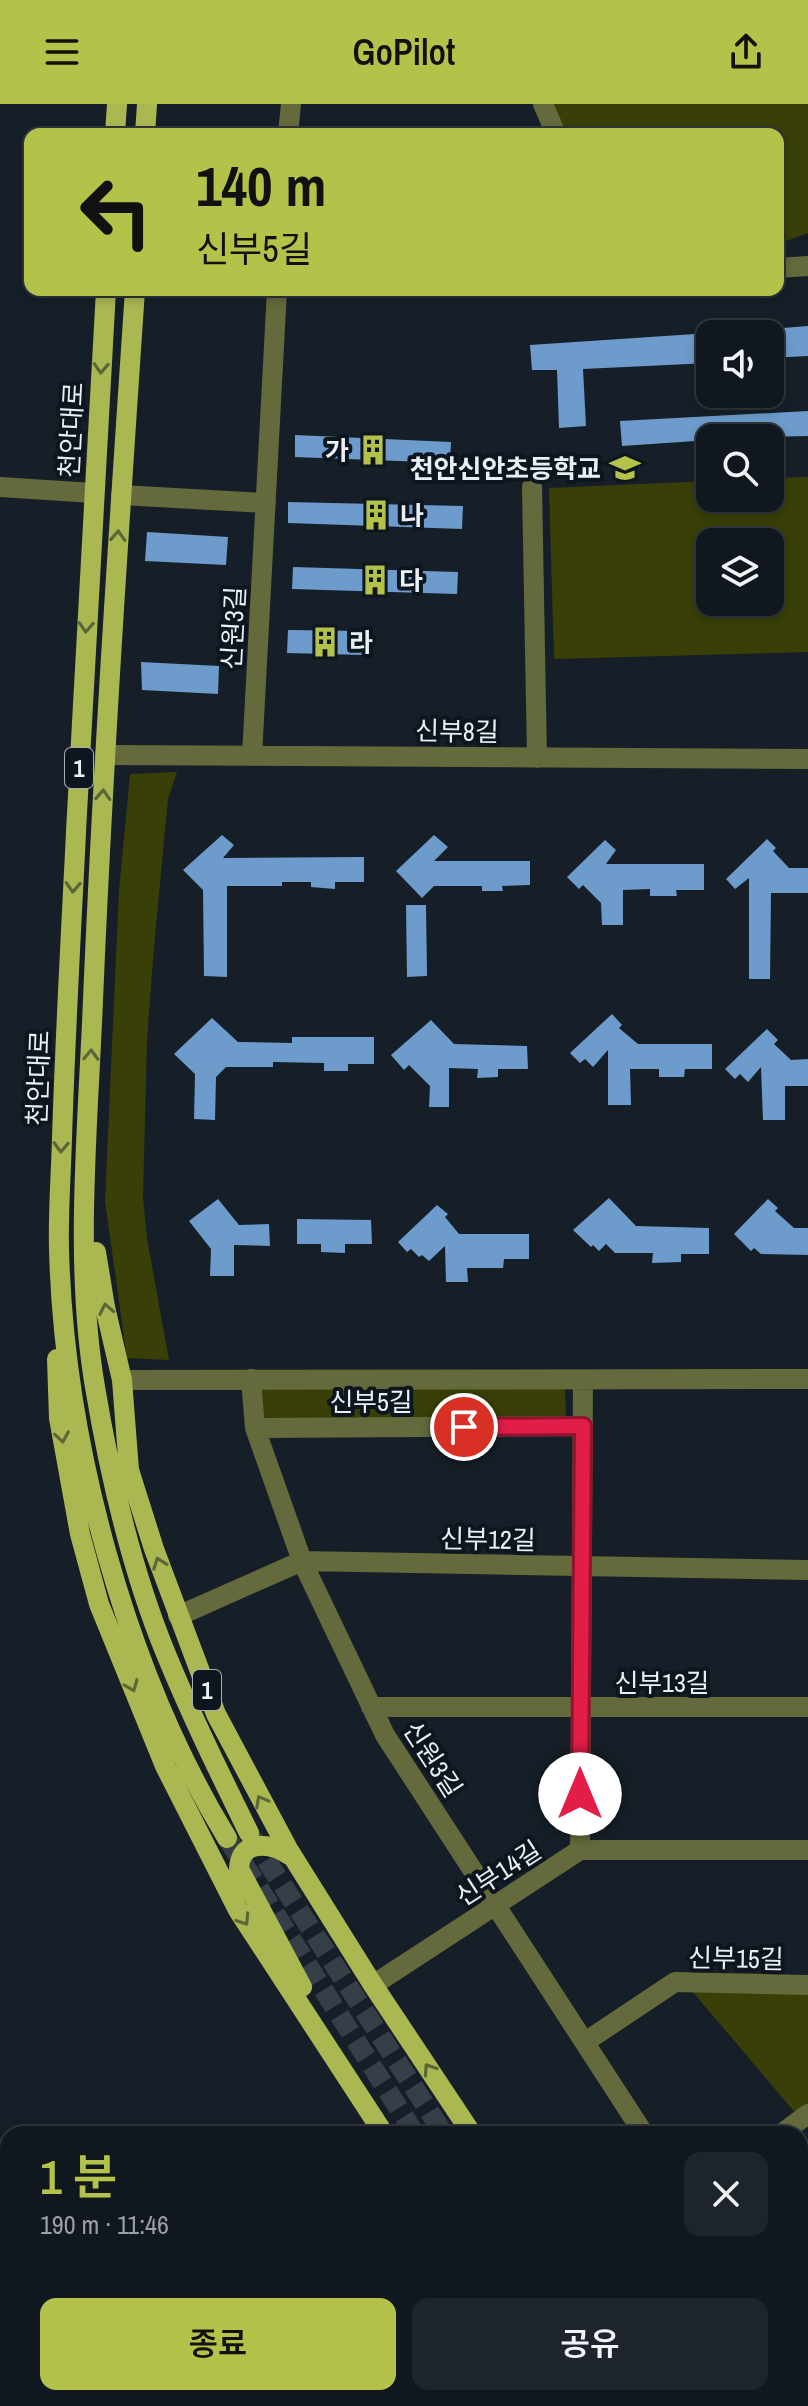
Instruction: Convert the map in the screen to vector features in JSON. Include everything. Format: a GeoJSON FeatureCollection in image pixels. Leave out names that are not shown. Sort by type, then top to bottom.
{"type":"FeatureCollection","features":[{"type":"Feature","properties":{"kind":"main road"},"geometry":{"type":"LineString","coordinates":[[115,128],[117,104]]}},
{"type":"Feature","properties":{"kind":"main road"},"geometry":{"type":"LineString","coordinates":[[145,128],[147,104]]}},
{"type":"Feature","properties":{"kind":"main road","name":"천안대로"},"geometry":{"type":"LineString","coordinates":[[106,296],[64,1056],[58,1247],[68,1364],[86,1469],[110,1563],[152,1683],[201,1790],[227,1838]]}},
{"type":"Feature","properties":{"kind":"main road","name":"천안대로"},"geometry":{"type":"LineString","coordinates":[[135,296],[105,755],[86,1189],[86,1315],[95,1386],[116,1493],[137,1572],[165,1652],[249,1833]]}},
{"type":"Feature","properties":{"kind":"main road","name":"1"},"geometry":{"type":"LineString","coordinates":[[86,1189],[105,1307],[122,1380],[129,1470],[178,1616],[216,1714],[294,1859],[467,2126]]}},
{"type":"Feature","properties":{"kind":"main road","name":"1"},"geometry":{"type":"LineString","coordinates":[[58,1247],[59,1418],[80,1534],[99,1604],[165,1766],[238,1910],[379,2126]]}},
{"type":"Feature","properties":{"kind":"main road"},"geometry":{"type":"LineString","coordinates":[[294,1859],[273,1846],[254,1846],[242,1856],[239,1869],[363,2100]]}},
{"type":"Feature","properties":{"kind":"street"},"geometry":{"type":"LineString","coordinates":[[289,128],[291,104]]}},
{"type":"Feature","properties":{"kind":"street"},"geometry":{"type":"LineString","coordinates":[[543,104],[553,128]]}},
{"type":"Feature","properties":{"kind":"street"},"geometry":{"type":"LineString","coordinates":[[784,268],[808,266]]}},
{"type":"Feature","properties":{"kind":"street","name":"신원3길"},"geometry":{"type":"LineString","coordinates":[[252,756],[277,296]]}},
{"type":"Feature","properties":{"kind":"street"},"geometry":{"type":"LineString","coordinates":[[0,487],[93,493]]}},
{"type":"Feature","properties":{"kind":"street"},"geometry":{"type":"LineString","coordinates":[[532,487],[537,758]]}},
{"type":"Feature","properties":{"kind":"street"},"geometry":{"type":"LineString","coordinates":[[121,495],[266,503]]}},
{"type":"Feature","properties":{"kind":"street","name":"신부8길"},"geometry":{"type":"LineString","coordinates":[[105,755],[808,759]]}},
{"type":"Feature","properties":{"kind":"street","name":"신원3길"},"geometry":{"type":"LineString","coordinates":[[251,1379],[255,1428],[302,1561],[385,1735],[639,2126]]}},
{"type":"Feature","properties":{"kind":"street"},"geometry":{"type":"LineString","coordinates":[[122,1380],[808,1379]]}},
{"type":"Feature","properties":{"kind":"street"},"geometry":{"type":"LineString","coordinates":[[580,1850],[583,1381]]}},
{"type":"Feature","properties":{"kind":"street","name":"신부5길"},"geometry":{"type":"LineString","coordinates":[[255,1428],[583,1426]]}},
{"type":"Feature","properties":{"kind":"street","name":"신부12길"},"geometry":{"type":"LineString","coordinates":[[178,1616],[302,1561],[808,1570]]}},
{"type":"Feature","properties":{"kind":"street","name":"신부13길"},"geometry":{"type":"LineString","coordinates":[[371,1707],[808,1707]]}},
{"type":"Feature","properties":{"kind":"street","name":"신부14길"},"geometry":{"type":"LineString","coordinates":[[373,1985],[580,1850],[808,1850]]}},
{"type":"Feature","properties":{"kind":"street","name":"신부15길"},"geometry":{"type":"LineString","coordinates":[[585,2042],[675,1982],[808,1985]]}},
{"type":"Feature","properties":{"kind":"street"},"geometry":{"type":"LineString","coordinates":[[792,2126],[808,2114]]}},
{"type":"Feature","properties":{"kind":"green space"},"geometry":{"type":"Polygon","coordinates":[[[550,104],[808,104],[808,233],[784,242],[784,128],[560,128],[550,104]]]}},
{"type":"Feature","properties":{"kind":"green space"},"geometry":{"type":"Polygon","coordinates":[[[808,477],[808,652],[554,659],[549,488],[696,482],[696,512],[784,512],[784,478],[808,477]]]}},
{"type":"Feature","properties":{"kind":"green space"},"geometry":{"type":"Polygon","coordinates":[[[177,772],[168,799],[154,947],[147,1040],[143,1197],[147,1239],[169,1360],[127,1358],[105,1201],[119,891],[130,774],[177,772]]]}},
{"type":"Feature","properties":{"kind":"green space"},"geometry":{"type":"Polygon","coordinates":[[[260,1385],[562,1385],[566,1417],[268,1421],[262,1414],[260,1385]]]}},
{"type":"Feature","properties":{"kind":"green space"},"geometry":{"type":"Polygon","coordinates":[[[692,1991],[808,1992],[808,2109],[798,2116],[692,1991]]]}},
{"type":"Feature","properties":{"kind":"building"},"geometry":{"type":"Polygon","coordinates":[[[808,326],[808,356],[784,357],[784,328],[808,326]]]}},
{"type":"Feature","properties":{"kind":"building"},"geometry":{"type":"Polygon","coordinates":[[[696,334],[696,364],[583,369],[586,426],[559,428],[557,370],[532,370],[530,345],[696,334]]]}},
{"type":"Feature","properties":{"kind":"building"},"geometry":{"type":"Polygon","coordinates":[[[808,411],[808,436],[784,436],[784,424],[696,424],[696,441],[622,446],[620,421],[808,411]]]}},
{"type":"Feature","properties":{"kind":"building","name":"가"},"geometry":{"type":"Polygon","coordinates":[[[295,435],[451,442],[450,463],[295,457],[295,435]]]}},
{"type":"Feature","properties":{"kind":"building","name":"나"},"geometry":{"type":"Polygon","coordinates":[[[288,502],[463,506],[462,529],[288,523],[288,502]]]}},
{"type":"Feature","properties":{"kind":"building"},"geometry":{"type":"Polygon","coordinates":[[[147,532],[228,537],[226,565],[145,561],[147,532]]]}},
{"type":"Feature","properties":{"kind":"building","name":"다"},"geometry":{"type":"Polygon","coordinates":[[[293,567],[458,572],[457,594],[292,589],[293,567]]]}},
{"type":"Feature","properties":{"kind":"building","name":"라"},"geometry":{"type":"Polygon","coordinates":[[[288,630],[363,631],[363,655],[287,653],[288,630]]]}},
{"type":"Feature","properties":{"kind":"building"},"geometry":{"type":"Polygon","coordinates":[[[141,662],[219,666],[218,694],[142,690],[141,662]]]}},
{"type":"Feature","properties":{"kind":"building"},"geometry":{"type":"Polygon","coordinates":[[[222,835],[234,845],[223,858],[364,857],[364,882],[335,882],[335,889],[311,887],[311,882],[282,882],[282,886],[227,886],[227,977],[204,976],[203,890],[183,870],[222,835]]]}},
{"type":"Feature","properties":{"kind":"building"},"geometry":{"type":"Polygon","coordinates":[[[434,835],[448,847],[434,861],[530,861],[530,885],[502,886],[503,891],[482,891],[482,886],[434,886],[422,898],[396,871],[434,835]]]}},
{"type":"Feature","properties":{"kind":"building"},"geometry":{"type":"Polygon","coordinates":[[[767,839],[776,848],[773,851],[789,868],[808,868],[808,893],[771,893],[770,979],[749,979],[749,878],[735,889],[726,879],[767,839]]]}},
{"type":"Feature","properties":{"kind":"building"},"geometry":{"type":"Polygon","coordinates":[[[605,840],[616,850],[606,864],[704,864],[704,890],[676,890],[677,896],[650,896],[650,889],[623,890],[623,925],[602,925],[601,903],[583,885],[579,889],[567,877],[605,840]]]}},
{"type":"Feature","properties":{"kind":"building"},"geometry":{"type":"Polygon","coordinates":[[[406,905],[426,905],[427,976],[407,977],[406,905]]]}},
{"type":"Feature","properties":{"kind":"building"},"geometry":{"type":"Polygon","coordinates":[[[612,1014],[622,1025],[619,1028],[638,1044],[712,1044],[712,1069],[685,1069],[684,1077],[659,1077],[659,1069],[630,1069],[631,1105],[608,1105],[608,1050],[593,1067],[585,1059],[580,1063],[570,1053],[612,1014]]]}},
{"type":"Feature","properties":{"kind":"building"},"geometry":{"type":"Polygon","coordinates":[[[212,1018],[238,1042],[292,1043],[292,1037],[374,1037],[374,1064],[348,1064],[348,1071],[324,1071],[324,1063],[273,1062],[273,1067],[226,1067],[216,1077],[215,1120],[194,1119],[195,1074],[174,1054],[212,1018]]]}},
{"type":"Feature","properties":{"kind":"building"},"geometry":{"type":"Polygon","coordinates":[[[431,1020],[454,1044],[527,1046],[528,1069],[498,1069],[498,1077],[477,1078],[478,1069],[449,1068],[449,1107],[429,1107],[430,1086],[409,1065],[404,1070],[391,1055],[431,1020]]]}},
{"type":"Feature","properties":{"kind":"building"},"geometry":{"type":"Polygon","coordinates":[[[767,1029],[778,1040],[774,1044],[791,1060],[808,1059],[808,1086],[785,1086],[785,1120],[763,1120],[761,1067],[748,1082],[740,1074],[735,1079],[725,1069],[767,1029]]]}},
{"type":"Feature","properties":{"kind":"building"},"geometry":{"type":"Polygon","coordinates":[[[609,1198],[636,1226],[709,1228],[709,1254],[681,1254],[681,1262],[652,1263],[653,1253],[615,1253],[606,1244],[599,1251],[593,1245],[591,1247],[573,1230],[609,1198]]]}},
{"type":"Feature","properties":{"kind":"building"},"geometry":{"type":"Polygon","coordinates":[[[218,1199],[239,1225],[269,1224],[270,1246],[234,1245],[234,1276],[210,1276],[211,1249],[189,1221],[218,1199]]]}},
{"type":"Feature","properties":{"kind":"building"},"geometry":{"type":"Polygon","coordinates":[[[768,1199],[778,1208],[775,1211],[794,1228],[808,1228],[808,1255],[761,1254],[754,1248],[751,1251],[734,1234],[768,1199]]]}},
{"type":"Feature","properties":{"kind":"building"},"geometry":{"type":"Polygon","coordinates":[[[437,1205],[448,1214],[445,1217],[459,1234],[529,1234],[529,1259],[504,1259],[503,1268],[467,1268],[468,1282],[446,1282],[445,1246],[429,1261],[411,1249],[407,1252],[398,1242],[437,1205]]]}},
{"type":"Feature","properties":{"kind":"building"},"geometry":{"type":"Polygon","coordinates":[[[297,1219],[371,1220],[372,1244],[345,1244],[345,1253],[321,1252],[321,1244],[297,1244],[297,1219]]]}},
{"type":"Feature","properties":{"kind":"tunnel"},"geometry":{"type":"LineString","coordinates":[[250,1835],[439,2126]]}},
{"type":"Feature","properties":{"kind":"tunnel"},"geometry":{"type":"LineString","coordinates":[[227,1838],[410,2126]]}},
{"type":"Feature","properties":{"kind":"place","name":"가"},"geometry":{"type":"Point","coordinates":[373,450]}},
{"type":"Feature","properties":{"kind":"place","name":"천안신안초등학교"},"geometry":{"type":"Point","coordinates":[625,468]}},
{"type":"Feature","properties":{"kind":"place","name":"나"},"geometry":{"type":"Point","coordinates":[376,515]}},
{"type":"Feature","properties":{"kind":"place","name":"다"},"geometry":{"type":"Point","coordinates":[375,580]}},
{"type":"Feature","properties":{"kind":"place","name":"라"},"geometry":{"type":"Point","coordinates":[325,642]}},
{"type":"Feature","properties":{"kind":"route"},"geometry":{"type":"LineString","coordinates":[[464,1427],[583,1426],[580,1794]]}}]}
